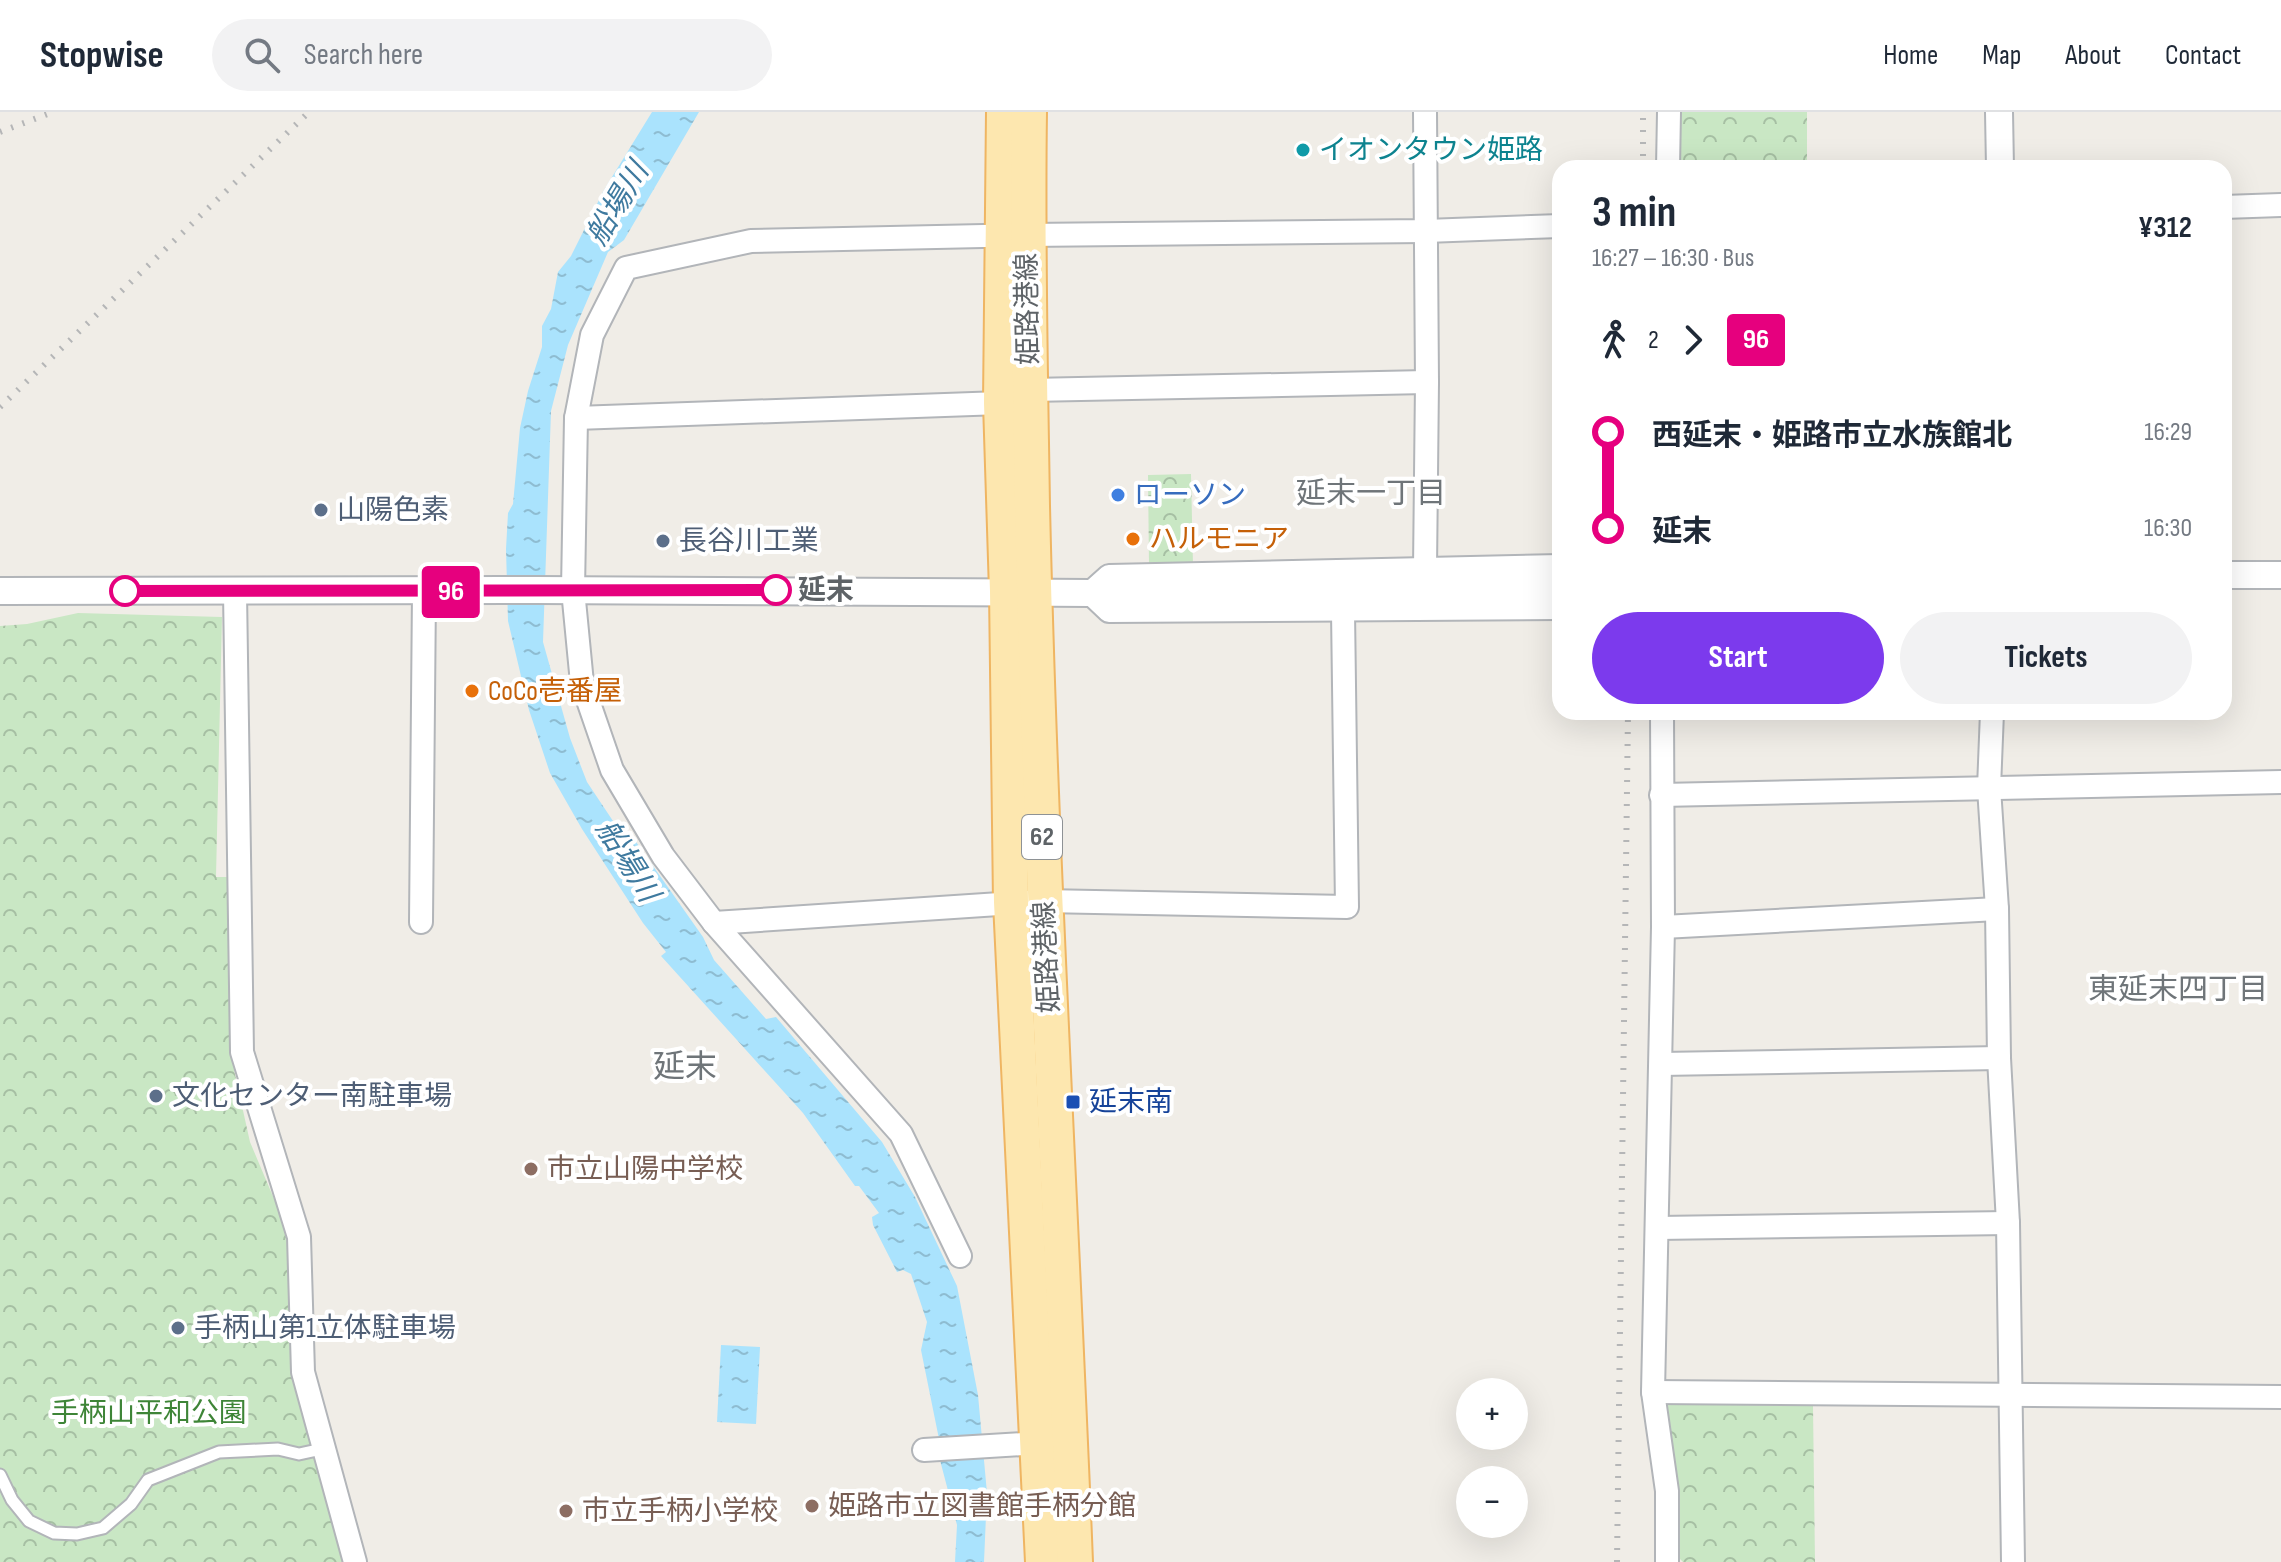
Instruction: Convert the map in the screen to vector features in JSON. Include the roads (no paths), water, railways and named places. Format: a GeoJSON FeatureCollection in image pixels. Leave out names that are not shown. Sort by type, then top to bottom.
{"type":"FeatureCollection","features":[{"type":"Feature","properties":{"kind":"main road","name":"姫路港線"},"geometry":{"type":"LineString","coordinates":[[1004,112],[1014,236],[1015,396],[1043,1562]]}},
{"type":"Feature","properties":{"kind":"main road","name":"姫路港線"},"geometry":{"type":"LineString","coordinates":[[1014,236],[1029,112]]}},
{"type":"Feature","properties":{"kind":"main road","name":"姫路港線"},"geometry":{"type":"LineString","coordinates":[[1028,901],[1064,1278],[1075,1562]]}},
{"type":"Feature","properties":{"kind":"street"},"geometry":{"type":"LineString","coordinates":[[1425,112],[1425,569]]}},
{"type":"Feature","properties":{"kind":"street"},"geometry":{"type":"LineString","coordinates":[[1668,160],[1669,112]]}},
{"type":"Feature","properties":{"kind":"street"},"geometry":{"type":"LineString","coordinates":[[1999,112],[2000,160]]}},
{"type":"Feature","properties":{"kind":"street"},"geometry":{"type":"LineString","coordinates":[[2232,207],[2281,205]]}},
{"type":"Feature","properties":{"kind":"street"},"geometry":{"type":"LineString","coordinates":[[960,1256],[901,1134],[714,923],[663,856],[612,770],[582,683],[573,590],[576,418],[592,335],[626,268],[751,241],[1552,226]]}},
{"type":"Feature","properties":{"kind":"street"},"geometry":{"type":"LineString","coordinates":[[576,418],[1015,396],[1427,382]]}},
{"type":"Feature","properties":{"kind":"street"},"geometry":{"type":"LineString","coordinates":[[1090,593],[1109,576],[1425,569],[1552,585]]}},
{"type":"Feature","properties":{"kind":"street"},"geometry":{"type":"LineString","coordinates":[[2232,575],[2281,575]]}},
{"type":"Feature","properties":{"kind":"street"},"geometry":{"type":"LineString","coordinates":[[0,591],[1090,593],[1552,586]]}},
{"type":"Feature","properties":{"kind":"street"},"geometry":{"type":"LineString","coordinates":[[1090,593],[1109,611],[1343,611],[1552,587]]}},
{"type":"Feature","properties":{"kind":"street"},"geometry":{"type":"LineString","coordinates":[[235,592],[242,1052],[299,1237],[303,1372],[355,1562]]}},
{"type":"Feature","properties":{"kind":"street"},"geometry":{"type":"LineString","coordinates":[[421,922],[424,592]]}},
{"type":"Feature","properties":{"kind":"street"},"geometry":{"type":"LineString","coordinates":[[714,923],[1028,901],[1347,907],[1343,611]]}},
{"type":"Feature","properties":{"kind":"street"},"geometry":{"type":"LineString","coordinates":[[1662,720],[1663,927],[1653,1392],[1667,1491],[1667,1562]]}},
{"type":"Feature","properties":{"kind":"street"},"geometry":{"type":"LineString","coordinates":[[1992,720],[1989,788],[1997,909],[1999,1058],[2008,1223],[2013,1562]]}},
{"type":"Feature","properties":{"kind":"street"},"geometry":{"type":"LineString","coordinates":[[1661,795],[2281,782]]}},
{"type":"Feature","properties":{"kind":"street"},"geometry":{"type":"LineString","coordinates":[[1663,927],[1997,909]]}},
{"type":"Feature","properties":{"kind":"street"},"geometry":{"type":"LineString","coordinates":[[1661,1064],[1999,1058]]}},
{"type":"Feature","properties":{"kind":"street"},"geometry":{"type":"LineString","coordinates":[[1658,1228],[2008,1223]]}},
{"type":"Feature","properties":{"kind":"street"},"geometry":{"type":"LineString","coordinates":[[1653,1392],[2281,1397]]}},
{"type":"Feature","properties":{"kind":"street"},"geometry":{"type":"LineString","coordinates":[[924,1450],[1039,1443]]}},
{"type":"Feature","properties":{"kind":"lane"},"geometry":{"type":"LineString","coordinates":[[0,1475],[12,1500],[29,1521],[54,1533],[77,1534],[103,1528],[131,1504],[148,1480],[219,1452],[278,1449],[299,1454],[322,1449]]}},
{"type":"Feature","properties":{"kind":"water","name":"船場川"},"geometry":{"type":"Polygon","coordinates":[[[652,112],[699,112],[624,240],[608,252],[568,345],[551,411],[543,642],[570,738],[587,782],[615,824],[634,839],[703,937],[714,960],[766,1019],[776,1017],[882,1142],[915,1197],[957,1286],[978,1395],[987,1493],[984,1562],[955,1562],[957,1525],[935,1441],[939,1439],[921,1350],[927,1322],[911,1274],[903,1270],[897,1272],[873,1225],[872,1217],[879,1213],[859,1186],[855,1186],[803,1113],[661,956],[666,952],[643,923],[582,829],[550,773],[529,710],[508,621],[508,513],[513,504],[520,428],[542,347],[542,326],[551,309],[558,272],[571,256],[604,190],[652,112]]]}},
{"type":"Feature","properties":{"kind":"water"},"geometry":{"type":"Polygon","coordinates":[[[721,1345],[760,1347],[756,1424],[717,1422],[721,1345]]]}},
{"type":"Feature","properties":{"kind":"railway"},"geometry":{"type":"LineString","coordinates":[[0,132],[53,112]]}},
{"type":"Feature","properties":{"kind":"railway"},"geometry":{"type":"LineString","coordinates":[[0,407],[309,112]]}},
{"type":"Feature","properties":{"kind":"railway"},"geometry":{"type":"LineString","coordinates":[[1643,112],[1643,160]]}},
{"type":"Feature","properties":{"kind":"railway"},"geometry":{"type":"LineString","coordinates":[[1617,1562],[1628,720]]}},
{"type":"Feature","properties":{"kind":"place","name":"イオンタウン姫路"},"geometry":{"type":"Point","coordinates":[1303,150]}},
{"type":"Feature","properties":{"kind":"place","name":"ローソン"},"geometry":{"type":"Point","coordinates":[1118,495]}},
{"type":"Feature","properties":{"kind":"place","name":"山陽色素"},"geometry":{"type":"Point","coordinates":[321,510]}},
{"type":"Feature","properties":{"kind":"place","name":"ハルモニア"},"geometry":{"type":"Point","coordinates":[1133,539]}},
{"type":"Feature","properties":{"kind":"place","name":"長谷川工業"},"geometry":{"type":"Point","coordinates":[663,541]}},
{"type":"Feature","properties":{"kind":"place","name":"延末"},"geometry":{"type":"Point","coordinates":[776,590]}},
{"type":"Feature","properties":{"kind":"place","name":"CoCo壱番屋"},"geometry":{"type":"Point","coordinates":[472,691]}},
{"type":"Feature","properties":{"kind":"place","name":"文化センター南駐車場"},"geometry":{"type":"Point","coordinates":[156,1096]}},
{"type":"Feature","properties":{"kind":"place","name":"延末南"},"geometry":{"type":"Point","coordinates":[1073,1102]}},
{"type":"Feature","properties":{"kind":"place","name":"市立山陽中学校"},"geometry":{"type":"Point","coordinates":[531,1169]}},
{"type":"Feature","properties":{"kind":"place","name":"手柄山第1立体駐車場"},"geometry":{"type":"Point","coordinates":[178,1328]}},
{"type":"Feature","properties":{"kind":"place","name":"姫路市立図書館手柄分館"},"geometry":{"type":"Point","coordinates":[812,1506]}},
{"type":"Feature","properties":{"kind":"place","name":"市立手柄小学校"},"geometry":{"type":"Point","coordinates":[566,1511]}},
{"type":"Feature","properties":{"kind":"district","name":"延末一丁目"},"geometry":{"type":"Point","coordinates":[1371,494]}},
{"type":"Feature","properties":{"kind":"district","name":"東延末四丁目"},"geometry":{"type":"Point","coordinates":[2178,990]}},
{"type":"Feature","properties":{"kind":"district","name":"延末"},"geometry":{"type":"Point","coordinates":[685,1067]}},
{"type":"Feature","properties":{"kind":"park label","name":"手柄山平和公園"},"geometry":{"type":"Point","coordinates":[149,1413]}}]}
